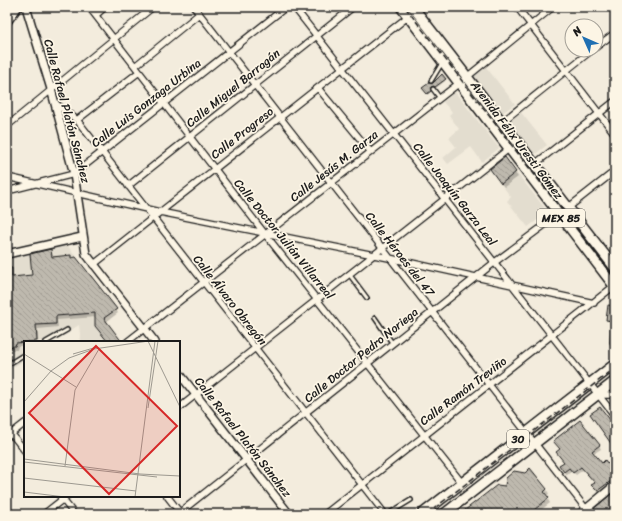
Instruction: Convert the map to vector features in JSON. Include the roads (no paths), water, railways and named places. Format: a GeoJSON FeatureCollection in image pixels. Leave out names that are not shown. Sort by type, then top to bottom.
{"type":"FeatureCollection","features":[{"type":"Feature","properties":{"kind":"main road","name":"Avenida Félix Uresti Gómez"},"geometry":{"type":"LineString","coordinates":[[401,7],[439,40],[615,268]]}},
{"type":"Feature","properties":{"kind":"main road","name":"Avenida Félix Uresti Gómez"},"geometry":{"type":"LineString","coordinates":[[418,8],[427,40],[510,148],[558,215],[615,287]]}},
{"type":"Feature","properties":{"kind":"main road","name":"30"},"geometry":{"type":"LineString","coordinates":[[422,514],[615,364]]}},
{"type":"Feature","properties":{"kind":"main road","name":"30"},"geometry":{"type":"LineString","coordinates":[[444,514],[615,381]]}},
{"type":"Feature","properties":{"kind":"street"},"geometry":{"type":"LineString","coordinates":[[7,22],[18,7]]}},
{"type":"Feature","properties":{"kind":"street","name":"Calle Rafael Platón Sánchez"},"geometry":{"type":"LineString","coordinates":[[26,7],[51,89],[74,174],[82,237],[86,254],[93,265],[154,341]]}},
{"type":"Feature","properties":{"kind":"street","name":"Calle Doctor Julián Villarreal"},"geometry":{"type":"LineString","coordinates":[[89,7],[163,104],[462,483]]}},
{"type":"Feature","properties":{"kind":"street"},"geometry":{"type":"LineString","coordinates":[[96,15],[105,7]]}},
{"type":"Feature","properties":{"kind":"street"},"geometry":{"type":"LineString","coordinates":[[7,126],[153,7]]}},
{"type":"Feature","properties":{"kind":"street","name":"Calle Héroes del 47"},"geometry":{"type":"LineString","coordinates":[[194,7],[588,512]]}},
{"type":"Feature","properties":{"kind":"street","name":"Calle Luis Gonzaga Urbina"},"geometry":{"type":"LineString","coordinates":[[7,191],[40,184],[74,174],[286,7]]}},
{"type":"Feature","properties":{"kind":"street","name":"Calle Joaquín Garza Leal"},"geometry":{"type":"LineString","coordinates":[[294,7],[615,416]]}},
{"type":"Feature","properties":{"kind":"street","name":"Calle Miguel Barragán"},"geometry":{"type":"LineString","coordinates":[[128,186],[353,7]]}},
{"type":"Feature","properties":{"kind":"street"},"geometry":{"type":"LineString","coordinates":[[396,7],[415,30],[427,40]]}},
{"type":"Feature","properties":{"kind":"street"},"geometry":{"type":"LineString","coordinates":[[517,7],[615,134]]}},
{"type":"Feature","properties":{"kind":"street","name":"Calle Jesús M. Garza"},"geometry":{"type":"LineString","coordinates":[[128,341],[439,97],[467,77],[553,7]]}},
{"type":"Feature","properties":{"kind":"street"},"geometry":{"type":"LineString","coordinates":[[418,8],[437,33],[439,40]]}},
{"type":"Feature","properties":{"kind":"street"},"geometry":{"type":"LineString","coordinates":[[135,66],[199,14]]}},
{"type":"Feature","properties":{"kind":"street","name":"Calle Progreso"},"geometry":{"type":"LineString","coordinates":[[93,265],[405,19]]}},
{"type":"Feature","properties":{"kind":"street"},"geometry":{"type":"LineString","coordinates":[[604,41],[615,33]]}},
{"type":"Feature","properties":{"kind":"street"},"geometry":{"type":"LineString","coordinates":[[502,122],[581,58]]}},
{"type":"Feature","properties":{"kind":"street"},"geometry":{"type":"LineString","coordinates":[[77,120],[139,72]]}},
{"type":"Feature","properties":{"kind":"street"},"geometry":{"type":"LineString","coordinates":[[318,88],[370,152]]}},
{"type":"Feature","properties":{"kind":"street"},"geometry":{"type":"LineString","coordinates":[[535,164],[615,101]]}},
{"type":"Feature","properties":{"kind":"street","name":"Calle Álvaro Obregón"},"geometry":{"type":"LineString","coordinates":[[55,103],[77,120],[144,208],[384,514]]}},
{"type":"Feature","properties":{"kind":"street"},"geometry":{"type":"LineString","coordinates":[[180,407],[518,142]]}},
{"type":"Feature","properties":{"kind":"street"},"geometry":{"type":"LineString","coordinates":[[569,208],[615,171]]}},
{"type":"Feature","properties":{"kind":"street"},"geometry":{"type":"LineString","coordinates":[[7,177],[160,212],[389,258],[594,303]]}},
{"type":"Feature","properties":{"kind":"street","name":"Calle Doctor Pedro Noriega"},"geometry":{"type":"LineString","coordinates":[[180,513],[369,364],[495,262],[558,215]]}},
{"type":"Feature","properties":{"kind":"street"},"geometry":{"type":"LineString","coordinates":[[7,254],[82,237]]}},
{"type":"Feature","properties":{"kind":"street","name":"Calle Ramón Treviño"},"geometry":{"type":"LineString","coordinates":[[325,514],[615,287]]}},
{"type":"Feature","properties":{"kind":"street","name":"Calle Rafael Platón Sánchez"},"geometry":{"type":"LineString","coordinates":[[180,374],[289,514]]}},
{"type":"Feature","properties":{"kind":"street"},"geometry":{"type":"LineString","coordinates":[[598,395],[615,395]]}},
{"type":"Feature","properties":{"kind":"street"},"geometry":{"type":"LineString","coordinates":[[9,436],[24,424]]}},
{"type":"Feature","properties":{"kind":"street"},"geometry":{"type":"LineString","coordinates":[[7,428],[9,436],[24,450]]}},
{"type":"Feature","properties":{"kind":"street"},"geometry":{"type":"LineString","coordinates":[[580,514],[588,512],[615,485]]}},
{"type":"Feature","properties":{"kind":"street"},"geometry":{"type":"LineString","coordinates":[[44,514],[63,497],[74,514]]}},
{"type":"Feature","properties":{"kind":"street"},"geometry":{"type":"LineString","coordinates":[[168,497],[180,513]]}},
{"type":"Feature","properties":{"kind":"lane"},"geometry":{"type":"LineString","coordinates":[[431,81],[443,61]]}},
{"type":"Feature","properties":{"kind":"lane"},"geometry":{"type":"LineString","coordinates":[[434,89],[439,97]]}},
{"type":"Feature","properties":{"kind":"lane"},"geometry":{"type":"LineString","coordinates":[[349,274],[367,298]]}},
{"type":"Feature","properties":{"kind":"lane"},"geometry":{"type":"LineString","coordinates":[[375,318],[393,344]]}},
{"type":"Feature","properties":{"kind":"lane"},"geometry":{"type":"LineString","coordinates":[[48,341],[67,330]]}},
{"type":"Feature","properties":{"kind":"lane"},"geometry":{"type":"LineString","coordinates":[[7,365],[24,355]]}},
{"type":"Feature","properties":{"kind":"lane"},"geometry":{"type":"LineString","coordinates":[[388,514],[411,500]]}},
{"type":"Feature","properties":{"kind":"railway"},"geometry":{"type":"LineString","coordinates":[[7,14],[12,7]]}},
{"type":"Feature","properties":{"kind":"railway"},"geometry":{"type":"LineString","coordinates":[[405,7],[615,279]]}},
{"type":"Feature","properties":{"kind":"railway"},"geometry":{"type":"LineString","coordinates":[[427,514],[615,368]]}}]}
